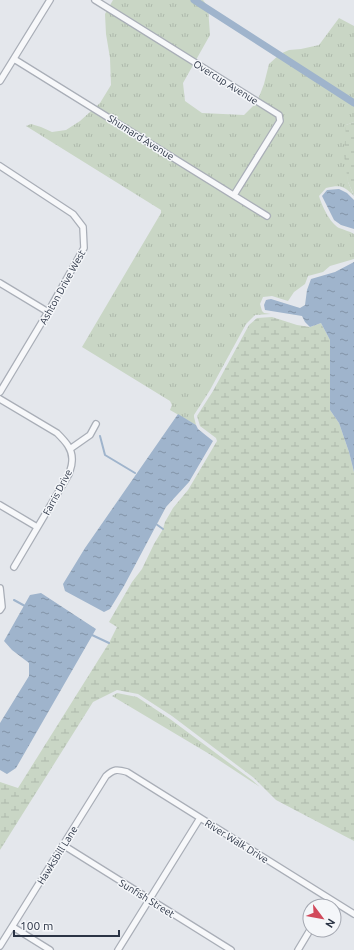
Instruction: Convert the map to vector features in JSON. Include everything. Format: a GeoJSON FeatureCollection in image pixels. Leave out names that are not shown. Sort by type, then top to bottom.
{"type":"FeatureCollection","features":[{"type":"Feature","properties":{"kind":"street"},"geometry":{"type":"LineString","coordinates":[[0,81],[50,0]]}},
{"type":"Feature","properties":{"kind":"street","name":"Overcup Avenue"},"geometry":{"type":"LineString","coordinates":[[95,0],[279,115],[280,121],[234,195]]}},
{"type":"Feature","properties":{"kind":"street","name":"Shumard Avenue"},"geometry":{"type":"LineString","coordinates":[[14,59],[267,216]]}},
{"type":"Feature","properties":{"kind":"street","name":"Ashton Drive West"},"geometry":{"type":"LineString","coordinates":[[0,166],[73,214],[83,227],[84,248],[0,392]]}},
{"type":"Feature","properties":{"kind":"street"},"geometry":{"type":"LineString","coordinates":[[0,283],[48,312]]}},
{"type":"Feature","properties":{"kind":"street"},"geometry":{"type":"LineString","coordinates":[[0,399],[57,433],[70,448],[90,435],[96,424]]}},
{"type":"Feature","properties":{"kind":"street","name":"Farris Drive"},"geometry":{"type":"LineString","coordinates":[[14,567],[69,474],[72,461],[70,448]]}},
{"type":"Feature","properties":{"kind":"street"},"geometry":{"type":"LineString","coordinates":[[0,505],[37,527]]}},
{"type":"Feature","properties":{"kind":"street"},"geometry":{"type":"LineString","coordinates":[[0,588],[2,607],[0,610]]}},
{"type":"Feature","properties":{"kind":"street","name":"River Walk Drive"},"geometry":{"type":"LineString","coordinates":[[119,770],[127,772],[327,898]]}},
{"type":"Feature","properties":{"kind":"street","name":"Hawksbill Lane"},"geometry":{"type":"LineString","coordinates":[[0,946],[106,776],[112,771],[119,770]]}},
{"type":"Feature","properties":{"kind":"street"},"geometry":{"type":"LineString","coordinates":[[118,950],[200,818]]}},
{"type":"Feature","properties":{"kind":"street","name":"Sunfish Street"},"geometry":{"type":"LineString","coordinates":[[63,845],[231,950]]}},
{"type":"Feature","properties":{"kind":"street","name":"River Walk Drive"},"geometry":{"type":"LineString","coordinates":[[342,907],[354,914]]}},
{"type":"Feature","properties":{"kind":"street"},"geometry":{"type":"LineString","coordinates":[[13,927],[50,950]]}},
{"type":"Feature","properties":{"kind":"street"},"geometry":{"type":"LineString","coordinates":[[298,950],[305,938]]}},
{"type":"Feature","properties":{"kind":"green space"},"geometry":{"type":"Polygon","coordinates":[[[113,0],[203,0],[208,7],[210,35],[183,83],[185,101],[202,113],[244,115],[254,105],[259,97],[269,64],[280,54],[289,50],[319,45],[339,18],[354,26],[354,122],[346,125],[348,182],[354,196],[344,188],[335,186],[326,188],[319,196],[324,209],[332,222],[339,228],[354,234],[354,259],[330,266],[323,272],[308,276],[305,284],[294,292],[288,301],[272,296],[263,297],[260,304],[262,311],[264,313],[271,314],[255,315],[246,324],[210,390],[194,415],[196,425],[170,410],[172,405],[170,401],[82,347],[161,213],[161,210],[26,126],[31,124],[52,132],[66,130],[80,121],[100,103],[111,85],[110,58],[106,34],[105,14],[113,0]]]}},
{"type":"Feature","properties":{"kind":"green space"},"geometry":{"type":"Polygon","coordinates":[[[354,122],[354,195],[348,182],[344,155],[346,125],[354,122]]]}},
{"type":"Feature","properties":{"kind":"green space"},"geometry":{"type":"Polygon","coordinates":[[[272,317],[297,325],[310,327],[321,323],[330,340],[330,410],[339,423],[354,472],[354,841],[276,800],[254,778],[172,716],[138,694],[117,690],[93,702],[0,850],[0,782],[18,788],[109,643],[117,627],[109,622],[132,582],[142,569],[173,508],[188,490],[217,441],[216,438],[200,426],[197,416],[213,391],[249,325],[257,318],[272,317]]]}},
{"type":"Feature","properties":{"kind":"green space"},"geometry":{"type":"Polygon","coordinates":[[[117,693],[137,697],[170,719],[260,787],[211,755],[112,696],[117,693]]]}},
{"type":"Feature","properties":{"kind":"water"},"geometry":{"type":"Polygon","coordinates":[[[339,189],[347,193],[354,200],[354,229],[341,225],[334,220],[322,196],[327,190],[339,189]]]}},
{"type":"Feature","properties":{"kind":"water"},"geometry":{"type":"Polygon","coordinates":[[[354,262],[354,472],[339,423],[330,410],[330,340],[321,323],[310,327],[302,316],[265,310],[264,305],[266,300],[271,299],[300,308],[305,305],[307,290],[311,279],[335,272],[354,262]]]}},
{"type":"Feature","properties":{"kind":"water"},"geometry":{"type":"Polygon","coordinates":[[[178,414],[196,425],[198,429],[213,441],[189,482],[166,507],[124,586],[110,609],[104,612],[65,591],[63,584],[85,548],[178,414]]]}},
{"type":"Feature","properties":{"kind":"water"},"geometry":{"type":"Polygon","coordinates":[[[41,593],[96,629],[16,768],[7,774],[0,770],[0,723],[29,676],[29,663],[12,650],[4,641],[30,595],[41,593]]]}},
{"type":"Feature","properties":{"kind":"waterway"},"geometry":{"type":"LineString","coordinates":[[194,0],[354,103]]}},
{"type":"Feature","properties":{"kind":"waterway"},"geometry":{"type":"LineString","coordinates":[[100,436],[105,455],[135,473]]}},
{"type":"Feature","properties":{"kind":"waterway"},"geometry":{"type":"LineString","coordinates":[[156,524],[163,529]]}},
{"type":"Feature","properties":{"kind":"waterway"},"geometry":{"type":"LineString","coordinates":[[14,600],[25,606]]}},
{"type":"Feature","properties":{"kind":"waterway"},"geometry":{"type":"LineString","coordinates":[[92,635],[109,643]]}}]}
